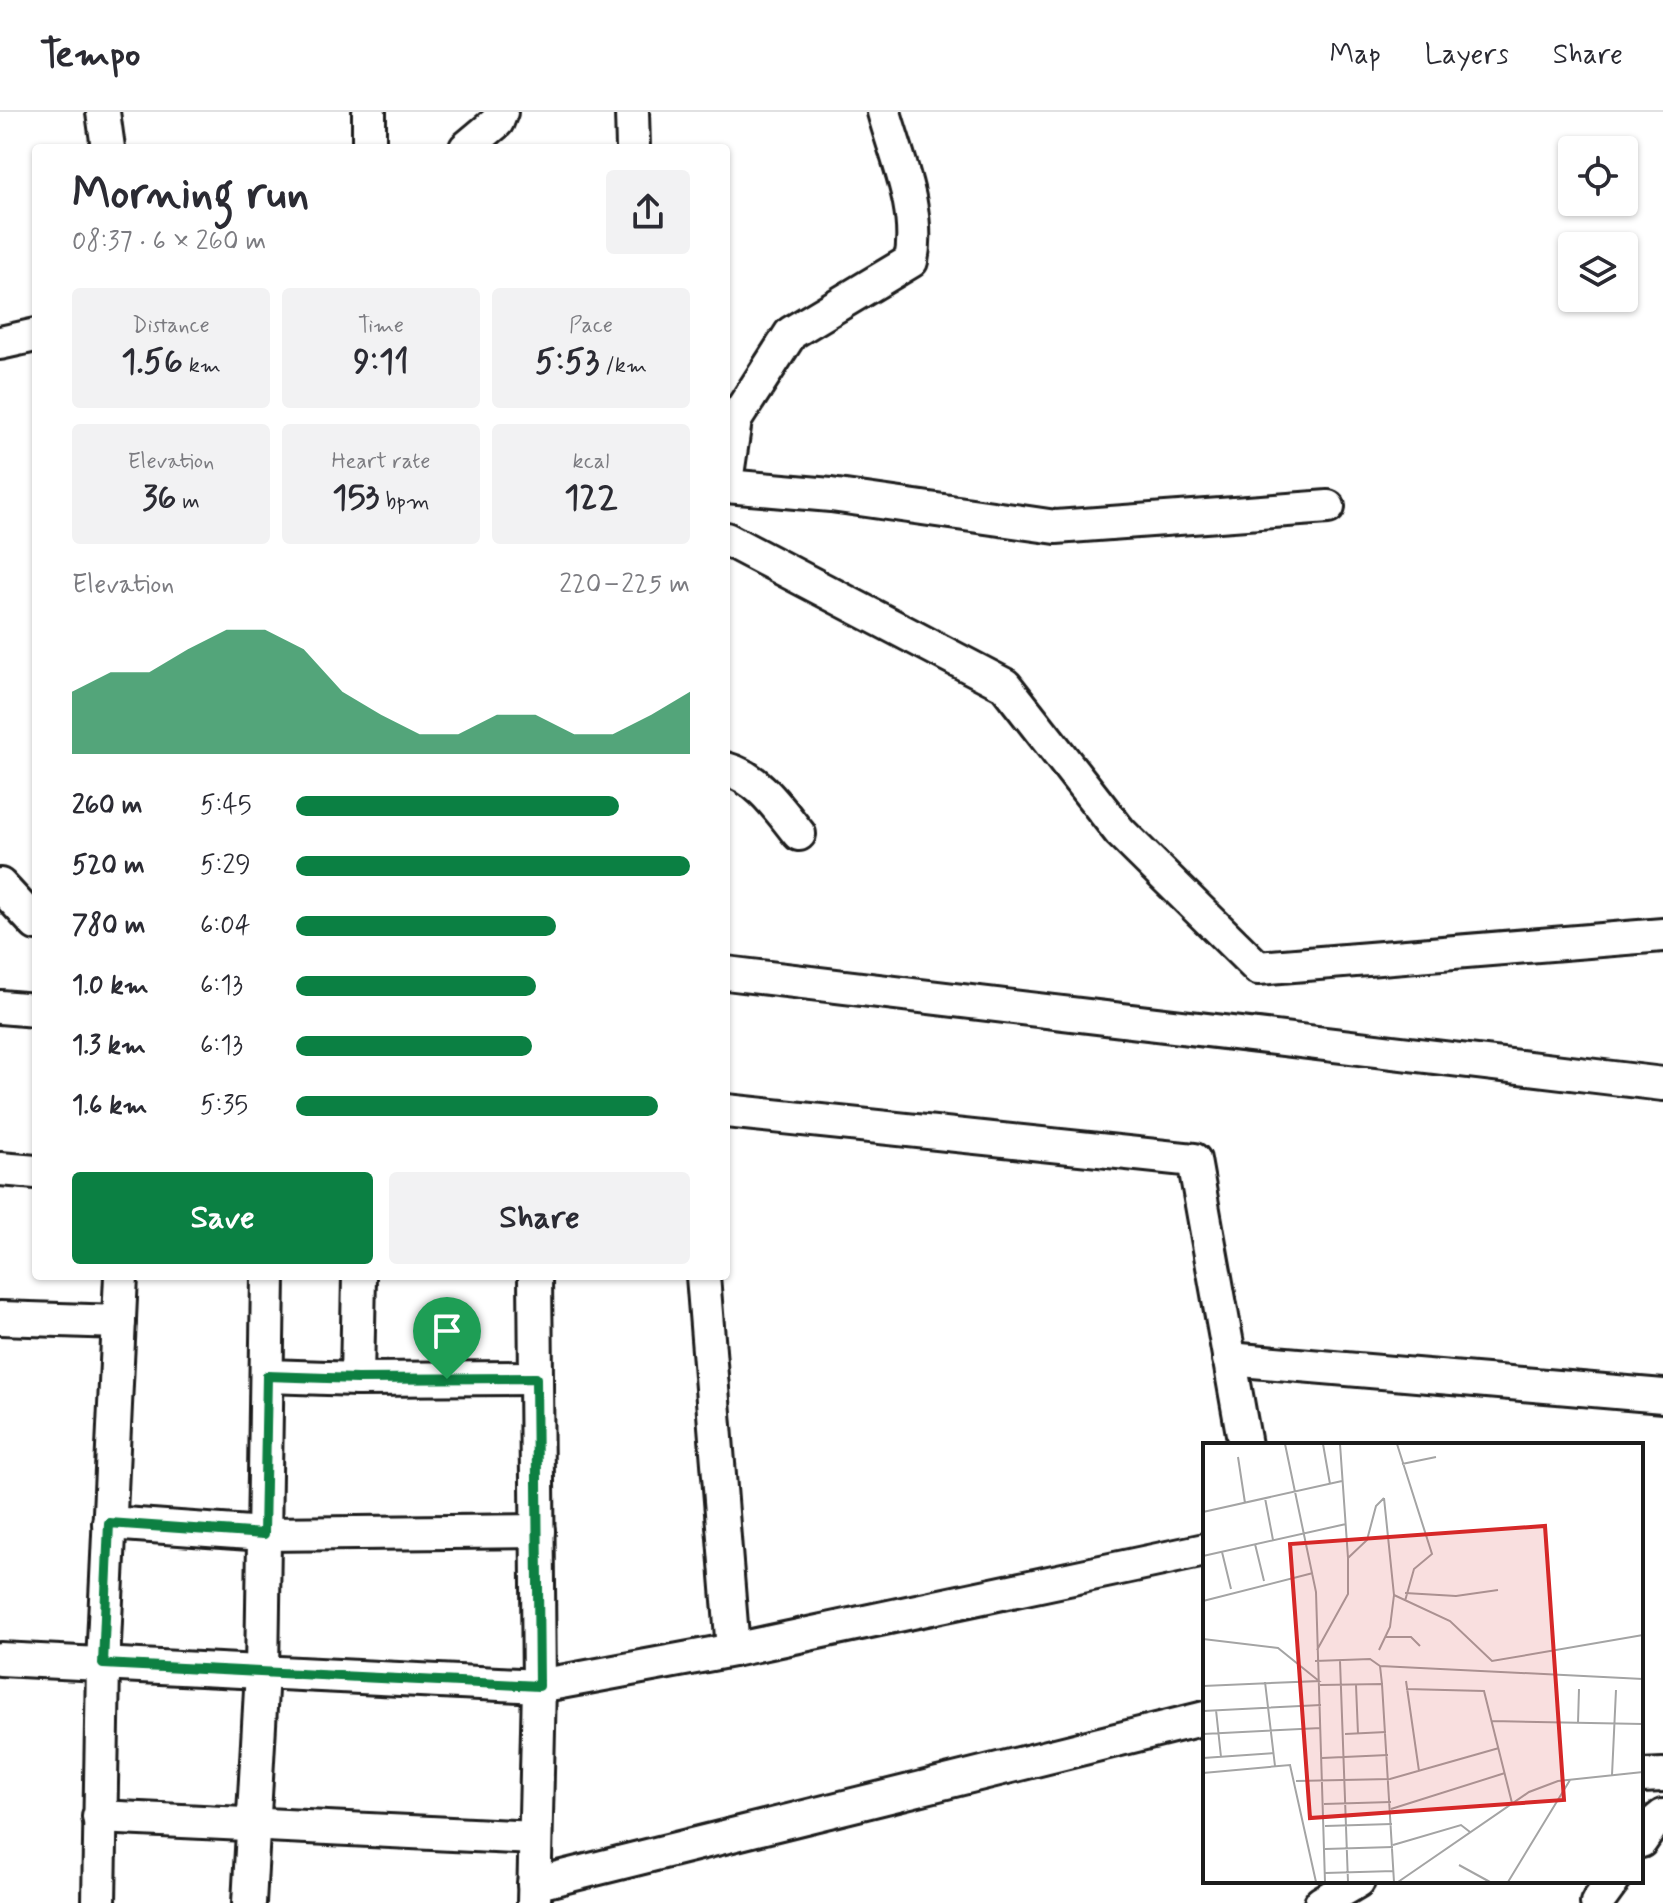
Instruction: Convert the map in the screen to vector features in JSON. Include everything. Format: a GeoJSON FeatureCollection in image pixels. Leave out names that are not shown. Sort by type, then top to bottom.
{"type":"FeatureCollection","features":[{"type":"Feature","properties":{"kind":"street"},"geometry":{"type":"LineString","coordinates":[[103,112],[107,144]]}},
{"type":"Feature","properties":{"kind":"street"},"geometry":{"type":"LineString","coordinates":[[369,112],[369,144]]}},
{"type":"Feature","properties":{"kind":"street"},"geometry":{"type":"LineString","coordinates":[[471,144],[497,122],[501,112]]}},
{"type":"Feature","properties":{"kind":"street"},"geometry":{"type":"LineString","coordinates":[[632,112],[633,144]]}},
{"type":"Feature","properties":{"kind":"street"},"geometry":{"type":"LineString","coordinates":[[730,456],[735,420],[791,333],[911,261],[915,243],[913,215],[884,112]]}},
{"type":"Feature","properties":{"kind":"street"},"geometry":{"type":"LineString","coordinates":[[0,343],[32,336]]}},
{"type":"Feature","properties":{"kind":"street"},"geometry":{"type":"LineString","coordinates":[[730,484],[831,495],[1056,527],[1328,507]]}},
{"type":"Feature","properties":{"kind":"street"},"geometry":{"type":"LineString","coordinates":[[730,541],[1005,685],[1120,832],[1258,968],[1663,935]]}},
{"type":"Feature","properties":{"kind":"street"},"geometry":{"type":"LineString","coordinates":[[730,770],[759,785],[799,834]]}},
{"type":"Feature","properties":{"kind":"street"},"geometry":{"type":"LineString","coordinates":[[0,885],[32,920]]}},
{"type":"Feature","properties":{"kind":"street"},"geometry":{"type":"LineString","coordinates":[[730,973],[1663,1084]]}},
{"type":"Feature","properties":{"kind":"street"},"geometry":{"type":"LineString","coordinates":[[0,1007],[32,1010]]}},
{"type":"Feature","properties":{"kind":"street"},"geometry":{"type":"LineString","coordinates":[[730,1111],[1194,1160],[1245,1443]]}},
{"type":"Feature","properties":{"kind":"street"},"geometry":{"type":"LineString","coordinates":[[0,1169],[32,1172]]}},
{"type":"Feature","properties":{"kind":"street"},"geometry":{"type":"LineString","coordinates":[[99,1903],[103,1664],[121,1280]]}},
{"type":"Feature","properties":{"kind":"street"},"geometry":{"type":"LineString","coordinates":[[249,1903],[262,1672],[268,1280]]}},
{"type":"Feature","properties":{"kind":"street"},"geometry":{"type":"LineString","coordinates":[[357,1379],[359,1280]]}},
{"type":"Feature","properties":{"kind":"street"},"geometry":{"type":"LineString","coordinates":[[535,1280],[539,1686],[534,1893],[1203,1719]]}},
{"type":"Feature","properties":{"kind":"street"},"geometry":{"type":"LineString","coordinates":[[703,1280],[733,1650]]}},
{"type":"Feature","properties":{"kind":"street"},"geometry":{"type":"LineString","coordinates":[[0,1318],[119,1322]]}},
{"type":"Feature","properties":{"kind":"street"},"geometry":{"type":"LineString","coordinates":[[1229,1359],[1663,1396]]}},
{"type":"Feature","properties":{"kind":"street"},"geometry":{"type":"LineString","coordinates":[[267,1376],[536,1378]]}},
{"type":"Feature","properties":{"kind":"street"},"geometry":{"type":"LineString","coordinates":[[109,1523],[264,1534],[538,1531]]}},
{"type":"Feature","properties":{"kind":"street"},"geometry":{"type":"LineString","coordinates":[[0,1659],[539,1686],[733,1650],[1203,1550]]}},
{"type":"Feature","properties":{"kind":"street"},"geometry":{"type":"LineString","coordinates":[[1643,1776],[1663,1775]]}},
{"type":"Feature","properties":{"kind":"street"},"geometry":{"type":"LineString","coordinates":[[1643,1838],[1663,1816]]}},
{"type":"Feature","properties":{"kind":"street"},"geometry":{"type":"LineString","coordinates":[[99,1817],[535,1838]]}},
{"type":"Feature","properties":{"kind":"street"},"geometry":{"type":"LineString","coordinates":[[1323,1895],[1353,1883]]}},
{"type":"Feature","properties":{"kind":"street"},"geometry":{"type":"LineString","coordinates":[[1597,1903],[1612,1883]]}},
{"type":"Feature","properties":{"kind":"route"},"geometry":{"type":"LineString","coordinates":[[267,1376],[447,1379],[536,1378],[539,1686],[103,1664],[109,1523],[264,1534],[267,1376]]}}]}
